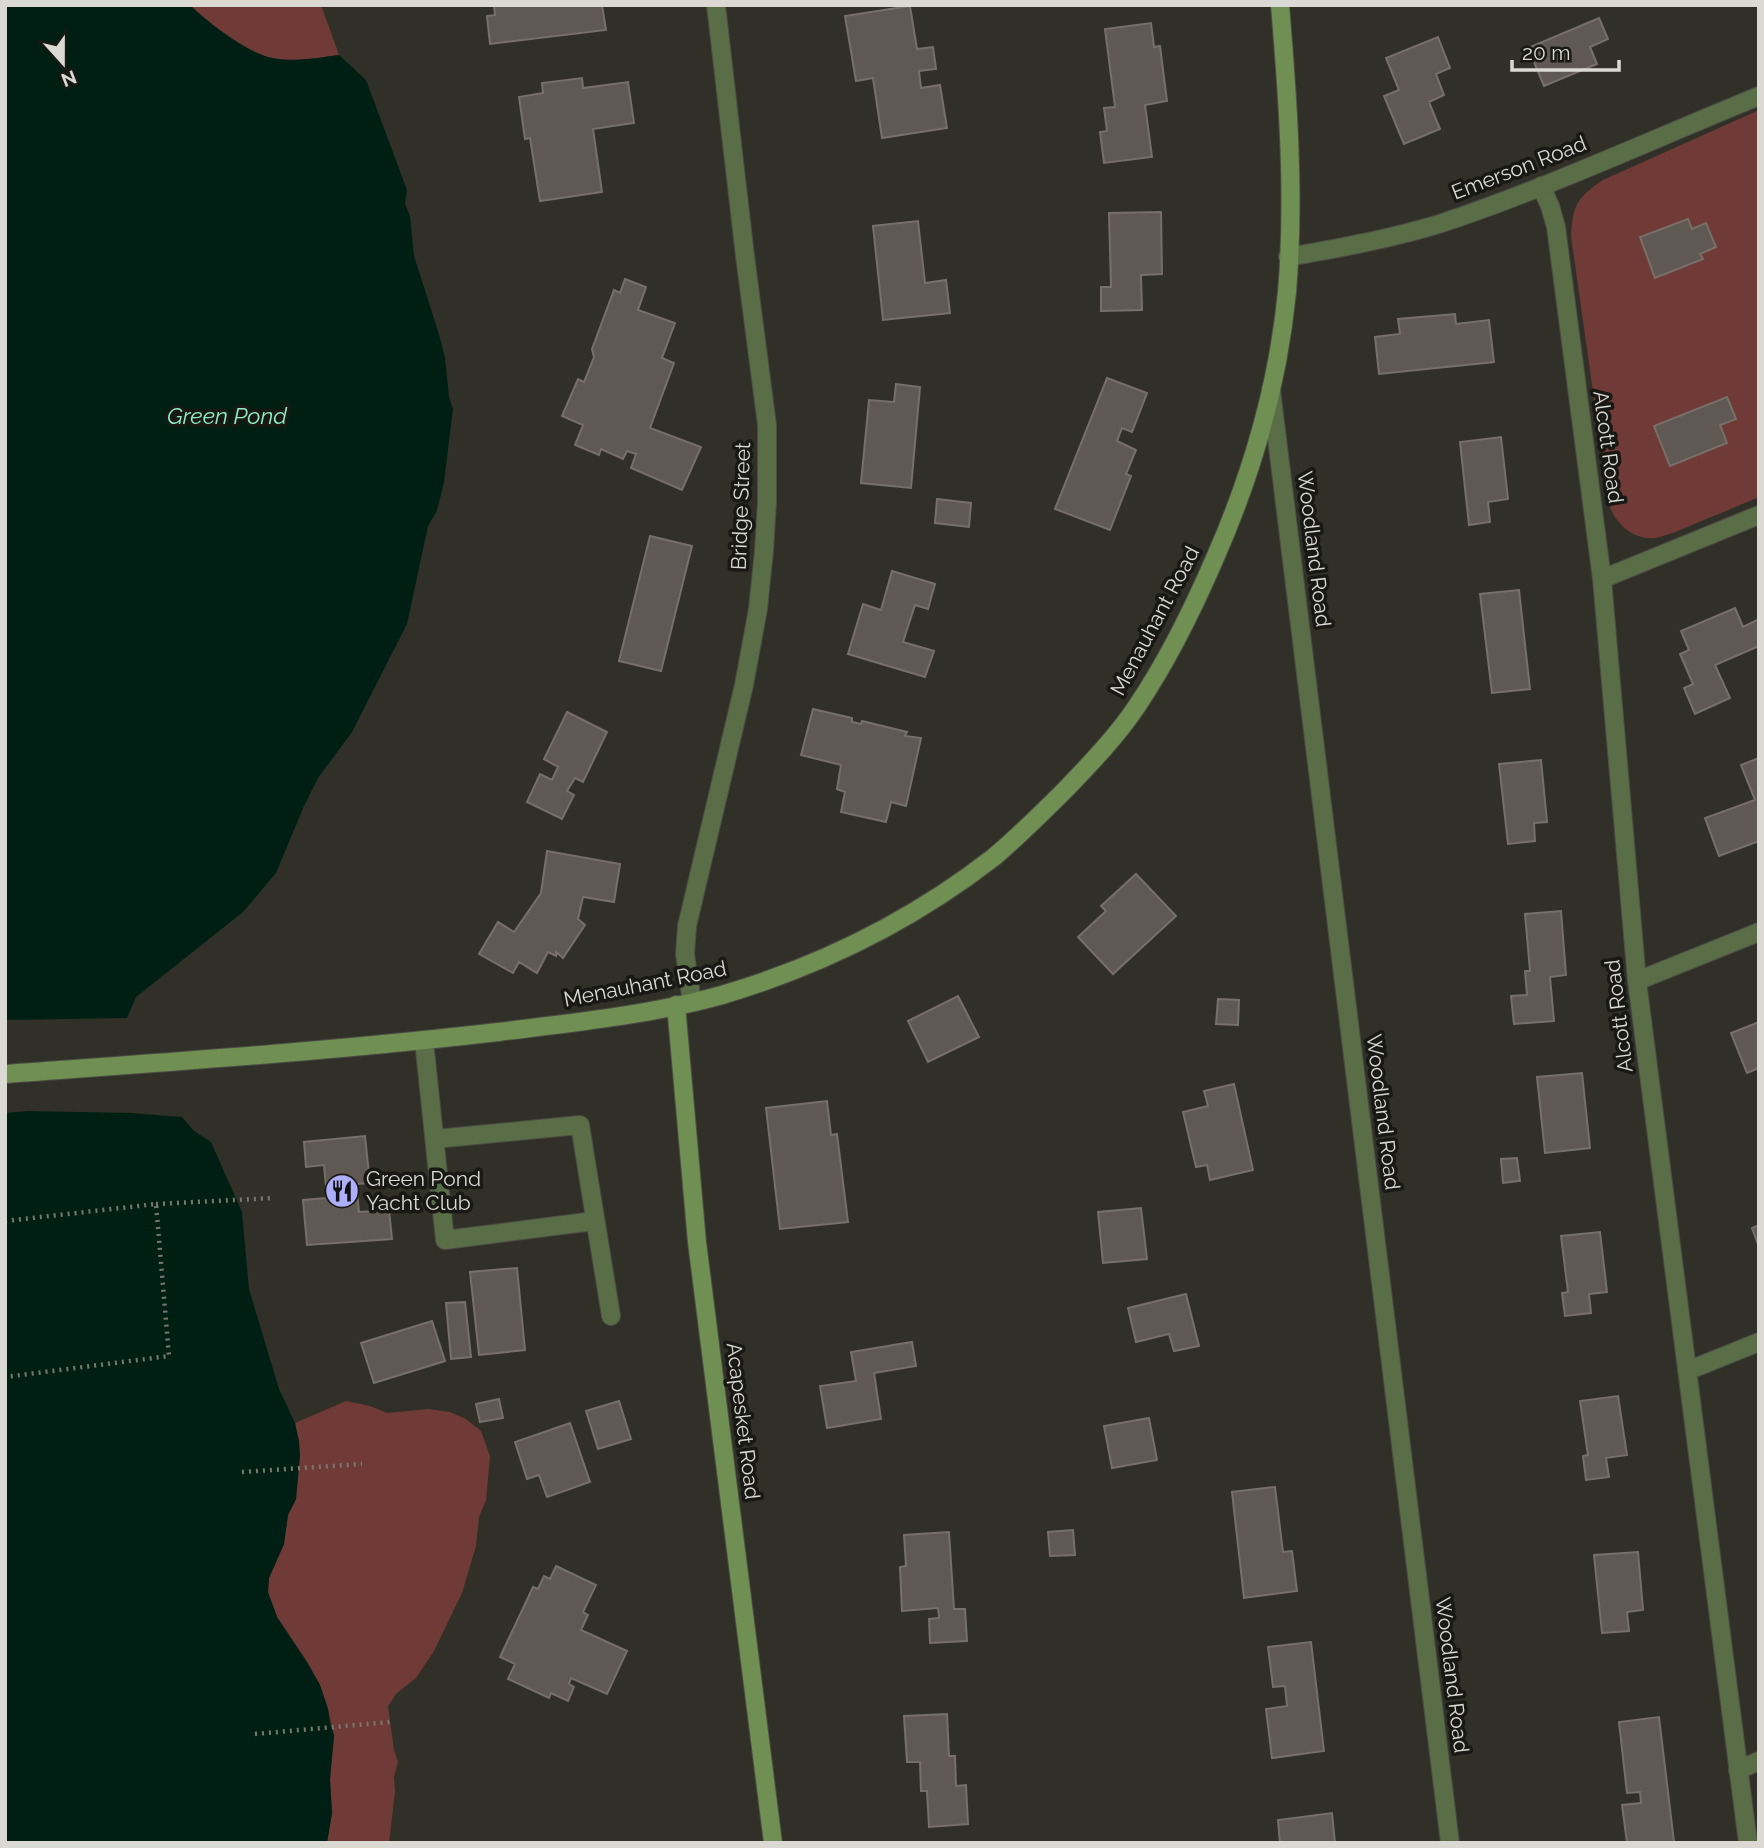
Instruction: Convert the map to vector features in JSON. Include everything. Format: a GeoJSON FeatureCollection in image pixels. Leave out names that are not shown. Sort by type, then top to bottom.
{"type":"FeatureCollection","features":[{"type":"Feature","properties":{"kind":"main road","name":"Menauhant Road"},"geometry":{"type":"LineString","coordinates":[[5,1074],[424,1041],[599,1019],[684,1003],[775,977],[828,957],[883,930],[939,896],[996,855],[1089,765],[1135,709],[1197,600],[1233,516],[1261,434],[1286,294],[1289,257],[1289,164],[1280,5]]}},
{"type":"Feature","properties":{"kind":"main road","name":"Acapesket Road"},"geometry":{"type":"LineString","coordinates":[[684,1003],[697,1242],[773,1843]]}},
{"type":"Feature","properties":{"kind":"street","name":"Bridge Street"},"geometry":{"type":"LineString","coordinates":[[684,1003],[687,926],[744,685],[759,597],[766,502],[767,425],[716,5]]}},
{"type":"Feature","properties":{"kind":"street","name":"Emerson Road"},"geometry":{"type":"LineString","coordinates":[[1289,257],[1370,242],[1438,224],[1541,186],[1759,96]]}},
{"type":"Feature","properties":{"kind":"street","name":"Alcott Road"},"geometry":{"type":"LineString","coordinates":[[1541,186],[1556,227],[1602,579],[1637,981],[1748,1843]]}},
{"type":"Feature","properties":{"kind":"street","name":"Woodland Road"},"geometry":{"type":"LineString","coordinates":[[1271,387],[1450,1843]]}},
{"type":"Feature","properties":{"kind":"street"},"geometry":{"type":"LineString","coordinates":[[1602,579],[1759,515]]}},
{"type":"Feature","properties":{"kind":"street"},"geometry":{"type":"LineString","coordinates":[[1637,981],[1759,932]]}},
{"type":"Feature","properties":{"kind":"street"},"geometry":{"type":"LineString","coordinates":[[424,1041],[445,1240],[594,1221]]}},
{"type":"Feature","properties":{"kind":"street"},"geometry":{"type":"LineString","coordinates":[[435,1139],[580,1125],[611,1316]]}},
{"type":"Feature","properties":{"kind":"street"},"geometry":{"type":"LineString","coordinates":[[1687,1371],[1759,1342]]}},
{"type":"Feature","properties":{"kind":"street"},"geometry":{"type":"LineString","coordinates":[[1738,1770],[1759,1761]]}},
{"type":"Feature","properties":{"kind":"path"},"geometry":{"type":"LineString","coordinates":[[5,1221],[156,1205],[273,1198]]}},
{"type":"Feature","properties":{"kind":"path"},"geometry":{"type":"LineString","coordinates":[[5,1377],[169,1356],[156,1205]]}},
{"type":"Feature","properties":{"kind":"path"},"geometry":{"type":"LineString","coordinates":[[242,1472],[362,1464]]}},
{"type":"Feature","properties":{"kind":"path"},"geometry":{"type":"LineString","coordinates":[[255,1734],[390,1722]]}},
{"type":"Feature","properties":{"kind":"shaded area"},"geometry":{"type":"Polygon","coordinates":[[[190,5],[321,5],[339,55],[295,60],[268,57],[227,35],[190,5]]]}},
{"type":"Feature","properties":{"kind":"shaded area"},"geometry":{"type":"Polygon","coordinates":[[[1759,110],[1759,497],[1669,534],[1647,538],[1626,529],[1609,505],[1571,236],[1573,216],[1582,197],[1603,180],[1759,110]]]}},
{"type":"Feature","properties":{"kind":"shaded area"},"geometry":{"type":"Polygon","coordinates":[[[346,1401],[387,1413],[428,1409],[450,1412],[466,1419],[481,1431],[490,1456],[486,1500],[479,1517],[476,1546],[462,1593],[434,1651],[416,1678],[397,1693],[388,1706],[398,1762],[394,1777],[389,1843],[327,1843],[332,1813],[330,1779],[334,1735],[328,1709],[320,1685],[277,1617],[268,1592],[269,1578],[284,1544],[288,1515],[296,1499],[300,1455],[295,1423],[346,1401]]]}},
{"type":"Feature","properties":{"kind":"water","name":"Green Pond"},"geometry":{"type":"Polygon","coordinates":[[[5,5],[190,5],[227,35],[259,54],[295,60],[339,55],[366,80],[407,190],[405,204],[410,216],[414,256],[445,357],[449,397],[453,409],[444,482],[437,511],[428,526],[407,624],[352,732],[318,778],[276,873],[243,912],[136,997],[127,1018],[5,1020],[5,5]]]}},
{"type":"Feature","properties":{"kind":"water"},"geometry":{"type":"Polygon","coordinates":[[[28,1111],[182,1117],[194,1131],[211,1142],[242,1212],[249,1289],[279,1389],[295,1423],[299,1441],[296,1499],[288,1515],[284,1544],[269,1578],[268,1592],[277,1617],[320,1685],[328,1709],[334,1735],[330,1779],[332,1813],[327,1843],[5,1843],[5,1113],[28,1111]]]}},
{"type":"Feature","properties":{"kind":"building"},"geometry":{"type":"Polygon","coordinates":[[[494,5],[602,5],[606,30],[490,44],[487,16],[495,15],[494,5]]]}},
{"type":"Feature","properties":{"kind":"building"},"geometry":{"type":"Polygon","coordinates":[[[910,6],[917,49],[933,47],[936,69],[919,71],[921,88],[940,85],[947,128],[882,138],[873,78],[856,81],[845,16],[910,6]]]}},
{"type":"Feature","properties":{"kind":"building"},"geometry":{"type":"Polygon","coordinates":[[[1599,18],[1608,39],[1590,47],[1597,64],[1544,86],[1528,48],[1599,18]]]}},
{"type":"Feature","properties":{"kind":"building"},"geometry":{"type":"Polygon","coordinates":[[[1151,23],[1154,47],[1160,46],[1167,101],[1145,105],[1152,157],[1104,163],[1100,132],[1107,131],[1104,108],[1115,107],[1105,29],[1151,23]]]}},
{"type":"Feature","properties":{"kind":"building"},"geometry":{"type":"Polygon","coordinates":[[[1438,37],[1450,68],[1436,74],[1444,95],[1429,102],[1440,129],[1404,144],[1384,96],[1399,90],[1386,58],[1438,37]]]}},
{"type":"Feature","properties":{"kind":"building"},"geometry":{"type":"Polygon","coordinates":[[[582,78],[583,88],[628,82],[634,123],[593,129],[602,192],[540,201],[530,138],[525,139],[519,97],[543,93],[542,83],[582,78]]]}},
{"type":"Feature","properties":{"kind":"building"},"geometry":{"type":"Polygon","coordinates":[[[1161,212],[1162,274],[1141,275],[1142,310],[1101,311],[1101,287],[1111,287],[1109,213],[1161,212]]]}},
{"type":"Feature","properties":{"kind":"building"},"geometry":{"type":"Polygon","coordinates":[[[1688,219],[1692,229],[1706,223],[1716,247],[1700,254],[1703,259],[1655,278],[1640,237],[1688,219]]]}},
{"type":"Feature","properties":{"kind":"building"},"geometry":{"type":"Polygon","coordinates":[[[918,221],[925,283],[946,280],[950,313],[883,320],[873,226],[918,221]]]}},
{"type":"Feature","properties":{"kind":"building"},"geometry":{"type":"Polygon","coordinates":[[[625,279],[646,287],[638,310],[675,323],[662,358],[674,363],[650,428],[701,447],[682,490],[631,468],[636,454],[627,451],[623,459],[601,449],[599,455],[575,445],[583,425],[562,416],[578,379],[584,382],[594,357],[592,349],[614,290],[620,293],[625,279]]]}},
{"type":"Feature","properties":{"kind":"building"},"geometry":{"type":"Polygon","coordinates":[[[1455,314],[1456,324],[1489,320],[1494,362],[1379,374],[1375,337],[1400,334],[1398,319],[1455,314]]]}},
{"type":"Feature","properties":{"kind":"building"},"geometry":{"type":"Polygon","coordinates":[[[1107,378],[1147,393],[1132,432],[1122,428],[1117,441],[1136,450],[1126,474],[1131,476],[1110,530],[1055,509],[1107,378]]]}},
{"type":"Feature","properties":{"kind":"building"},"geometry":{"type":"Polygon","coordinates":[[[896,384],[920,387],[911,488],[861,483],[869,400],[894,402],[896,384]]]}},
{"type":"Feature","properties":{"kind":"building"},"geometry":{"type":"Polygon","coordinates":[[[1727,397],[1736,419],[1720,425],[1727,443],[1670,466],[1654,426],[1727,397]]]}},
{"type":"Feature","properties":{"kind":"building"},"geometry":{"type":"Polygon","coordinates":[[[1501,437],[1508,499],[1488,502],[1490,522],[1469,525],[1460,442],[1501,437]]]}},
{"type":"Feature","properties":{"kind":"building"},"geometry":{"type":"Polygon","coordinates":[[[937,499],[971,503],[969,527],[935,523],[937,499]]]}},
{"type":"Feature","properties":{"kind":"building"},"geometry":{"type":"Polygon","coordinates":[[[650,536],[692,546],[661,671],[619,661],[650,536]]]}},
{"type":"Feature","properties":{"kind":"building"},"geometry":{"type":"Polygon","coordinates":[[[892,571],[935,584],[928,609],[915,605],[903,642],[934,651],[925,677],[848,654],[863,604],[881,610],[892,571]]]}},
{"type":"Feature","properties":{"kind":"building"},"geometry":{"type":"Polygon","coordinates":[[[1519,590],[1530,689],[1492,693],[1480,594],[1519,590]]]}},
{"type":"Feature","properties":{"kind":"building"},"geometry":{"type":"Polygon","coordinates":[[[1735,608],[1743,627],[1759,619],[1759,646],[1715,665],[1730,698],[1695,714],[1684,688],[1693,684],[1680,654],[1689,650],[1681,631],[1735,608]]]}},
{"type":"Feature","properties":{"kind":"building"},"geometry":{"type":"Polygon","coordinates":[[[813,709],[852,718],[852,722],[861,724],[862,721],[907,732],[905,736],[921,738],[906,806],[891,802],[886,822],[841,812],[845,792],[837,789],[841,765],[801,755],[813,709]]]}},
{"type":"Feature","properties":{"kind":"building"},"geometry":{"type":"Polygon","coordinates":[[[567,712],[607,732],[583,782],[575,778],[567,791],[574,795],[562,819],[527,802],[540,774],[552,780],[558,767],[544,759],[567,712]]]}},
{"type":"Feature","properties":{"kind":"building"},"geometry":{"type":"Polygon","coordinates":[[[1759,758],[1759,841],[1719,856],[1705,818],[1755,800],[1741,765],[1759,758]]]}},
{"type":"Feature","properties":{"kind":"building"},"geometry":{"type":"Polygon","coordinates":[[[1541,760],[1547,822],[1534,823],[1535,841],[1508,844],[1499,764],[1541,760]]]}},
{"type":"Feature","properties":{"kind":"building"},"geometry":{"type":"Polygon","coordinates":[[[547,851],[620,864],[614,902],[583,897],[578,919],[585,925],[563,958],[556,952],[556,956],[548,952],[537,973],[519,962],[513,973],[479,954],[498,922],[514,932],[541,893],[547,851]]]}},
{"type":"Feature","properties":{"kind":"building"},"geometry":{"type":"Polygon","coordinates":[[[1136,874],[1176,916],[1113,974],[1078,937],[1106,911],[1101,906],[1136,874]]]}},
{"type":"Feature","properties":{"kind":"building"},"geometry":{"type":"Polygon","coordinates":[[[1561,911],[1566,975],[1550,977],[1554,1021],[1514,1024],[1511,996],[1527,995],[1525,971],[1530,971],[1525,914],[1561,911]]]}},
{"type":"Feature","properties":{"kind":"building"},"geometry":{"type":"Polygon","coordinates":[[[958,996],[979,1037],[928,1062],[908,1021],[958,996]]]}},
{"type":"Feature","properties":{"kind":"building"},"geometry":{"type":"Polygon","coordinates":[[[1218,999],[1239,1000],[1238,1025],[1216,1024],[1218,999]]]}},
{"type":"Feature","properties":{"kind":"building"},"geometry":{"type":"Polygon","coordinates":[[[1759,1022],[1759,1068],[1747,1073],[1731,1033],[1759,1022]]]}},
{"type":"Feature","properties":{"kind":"building"},"geometry":{"type":"Polygon","coordinates":[[[1582,1073],[1590,1148],[1545,1153],[1537,1077],[1582,1073]]]}},
{"type":"Feature","properties":{"kind":"building"},"geometry":{"type":"Polygon","coordinates":[[[1234,1084],[1253,1170],[1210,1180],[1207,1165],[1196,1167],[1183,1112],[1208,1106],[1204,1091],[1234,1084]]]}},
{"type":"Feature","properties":{"kind":"building"},"geometry":{"type":"Polygon","coordinates":[[[827,1101],[831,1135],[837,1134],[848,1222],[780,1229],[766,1108],[827,1101]]]}},
{"type":"Feature","properties":{"kind":"building","name":"Green Pond Yacht Club"},"geometry":{"type":"Polygon","coordinates":[[[365,1136],[370,1183],[356,1184],[359,1212],[389,1210],[392,1239],[307,1245],[303,1200],[327,1198],[324,1165],[306,1167],[304,1142],[365,1136]]]}},
{"type":"Feature","properties":{"kind":"building"},"geometry":{"type":"Polygon","coordinates":[[[1517,1158],[1520,1181],[1503,1183],[1501,1159],[1517,1158]]]}},
{"type":"Feature","properties":{"kind":"building"},"geometry":{"type":"Polygon","coordinates":[[[1141,1208],[1147,1259],[1103,1263],[1098,1212],[1141,1208]]]}},
{"type":"Feature","properties":{"kind":"building"},"geometry":{"type":"Polygon","coordinates":[[[1759,1225],[1759,1247],[1752,1228],[1759,1225]]]}},
{"type":"Feature","properties":{"kind":"building"},"geometry":{"type":"Polygon","coordinates":[[[1600,1232],[1607,1292],[1589,1294],[1591,1313],[1565,1316],[1562,1293],[1568,1292],[1561,1236],[1600,1232]]]}},
{"type":"Feature","properties":{"kind":"building"},"geometry":{"type":"Polygon","coordinates":[[[517,1268],[525,1350],[479,1355],[470,1272],[517,1268]]]}},
{"type":"Feature","properties":{"kind":"building"},"geometry":{"type":"Polygon","coordinates":[[[1186,1294],[1199,1346],[1174,1351],[1169,1334],[1136,1342],[1128,1308],[1186,1294]]]}},
{"type":"Feature","properties":{"kind":"building"},"geometry":{"type":"Polygon","coordinates":[[[465,1302],[471,1357],[451,1359],[446,1303],[465,1302]]]}},
{"type":"Feature","properties":{"kind":"building"},"geometry":{"type":"Polygon","coordinates":[[[432,1321],[445,1361],[374,1383],[361,1343],[432,1321]]]}},
{"type":"Feature","properties":{"kind":"building"},"geometry":{"type":"Polygon","coordinates":[[[912,1342],[916,1366],[874,1373],[881,1419],[827,1428],[820,1386],[856,1381],[851,1352],[912,1342]]]}},
{"type":"Feature","properties":{"kind":"building"},"geometry":{"type":"Polygon","coordinates":[[[1618,1396],[1627,1455],[1606,1458],[1609,1477],[1586,1480],[1583,1456],[1588,1455],[1580,1401],[1618,1396]]]}},
{"type":"Feature","properties":{"kind":"building"},"geometry":{"type":"Polygon","coordinates":[[[499,1399],[503,1418],[480,1422],[476,1404],[499,1399]]]}},
{"type":"Feature","properties":{"kind":"building"},"geometry":{"type":"Polygon","coordinates":[[[619,1401],[631,1439],[598,1449],[586,1411],[619,1401]]]}},
{"type":"Feature","properties":{"kind":"building"},"geometry":{"type":"Polygon","coordinates":[[[1149,1418],[1157,1460],[1112,1468],[1104,1426],[1149,1418]]]}},
{"type":"Feature","properties":{"kind":"building"},"geometry":{"type":"Polygon","coordinates":[[[570,1423],[590,1482],[547,1497],[539,1475],[527,1479],[515,1442],[570,1423]]]}},
{"type":"Feature","properties":{"kind":"building"},"geometry":{"type":"Polygon","coordinates":[[[1275,1487],[1283,1552],[1292,1551],[1297,1591],[1244,1598],[1232,1492],[1275,1487]]]}},
{"type":"Feature","properties":{"kind":"building"},"geometry":{"type":"Polygon","coordinates":[[[1073,1530],[1075,1555],[1050,1556],[1048,1532],[1073,1530]]]}},
{"type":"Feature","properties":{"kind":"building"},"geometry":{"type":"Polygon","coordinates":[[[949,1532],[954,1609],[965,1609],[967,1641],[930,1643],[929,1619],[939,1618],[938,1608],[902,1611],[900,1567],[906,1566],[904,1535],[949,1532]]]}},
{"type":"Feature","properties":{"kind":"building"},"geometry":{"type":"Polygon","coordinates":[[[1638,1552],[1643,1610],[1627,1612],[1629,1631],[1602,1633],[1594,1555],[1638,1552]]]}},
{"type":"Feature","properties":{"kind":"building"},"geometry":{"type":"Polygon","coordinates":[[[556,1566],[596,1585],[583,1612],[588,1615],[581,1630],[627,1651],[607,1694],[571,1678],[569,1684],[574,1687],[568,1701],[551,1693],[549,1698],[508,1679],[515,1664],[500,1657],[533,1587],[538,1589],[544,1576],[550,1579],[556,1566]]]}},
{"type":"Feature","properties":{"kind":"building"},"geometry":{"type":"Polygon","coordinates":[[[1311,1642],[1324,1751],[1272,1758],[1266,1709],[1287,1706],[1285,1686],[1273,1687],[1268,1647],[1311,1642]]]}},
{"type":"Feature","properties":{"kind":"building"},"geometry":{"type":"Polygon","coordinates":[[[947,1714],[949,1756],[955,1756],[956,1786],[966,1785],[968,1824],[929,1827],[927,1791],[921,1791],[920,1762],[907,1762],[904,1716],[947,1714]]]}},
{"type":"Feature","properties":{"kind":"building"},"geometry":{"type":"Polygon","coordinates":[[[1659,1717],[1674,1842],[1627,1843],[1622,1805],[1641,1803],[1640,1792],[1627,1793],[1619,1722],[1659,1717]]]}},
{"type":"Feature","properties":{"kind":"building"},"geometry":{"type":"Polygon","coordinates":[[[1332,1813],[1335,1843],[1280,1843],[1278,1820],[1332,1813]]]}},
{"type":"Feature","properties":{"kind":"place","name":"Green Pond Yacht Club"},"geometry":{"type":"Point","coordinates":[342,1191]}}]}
